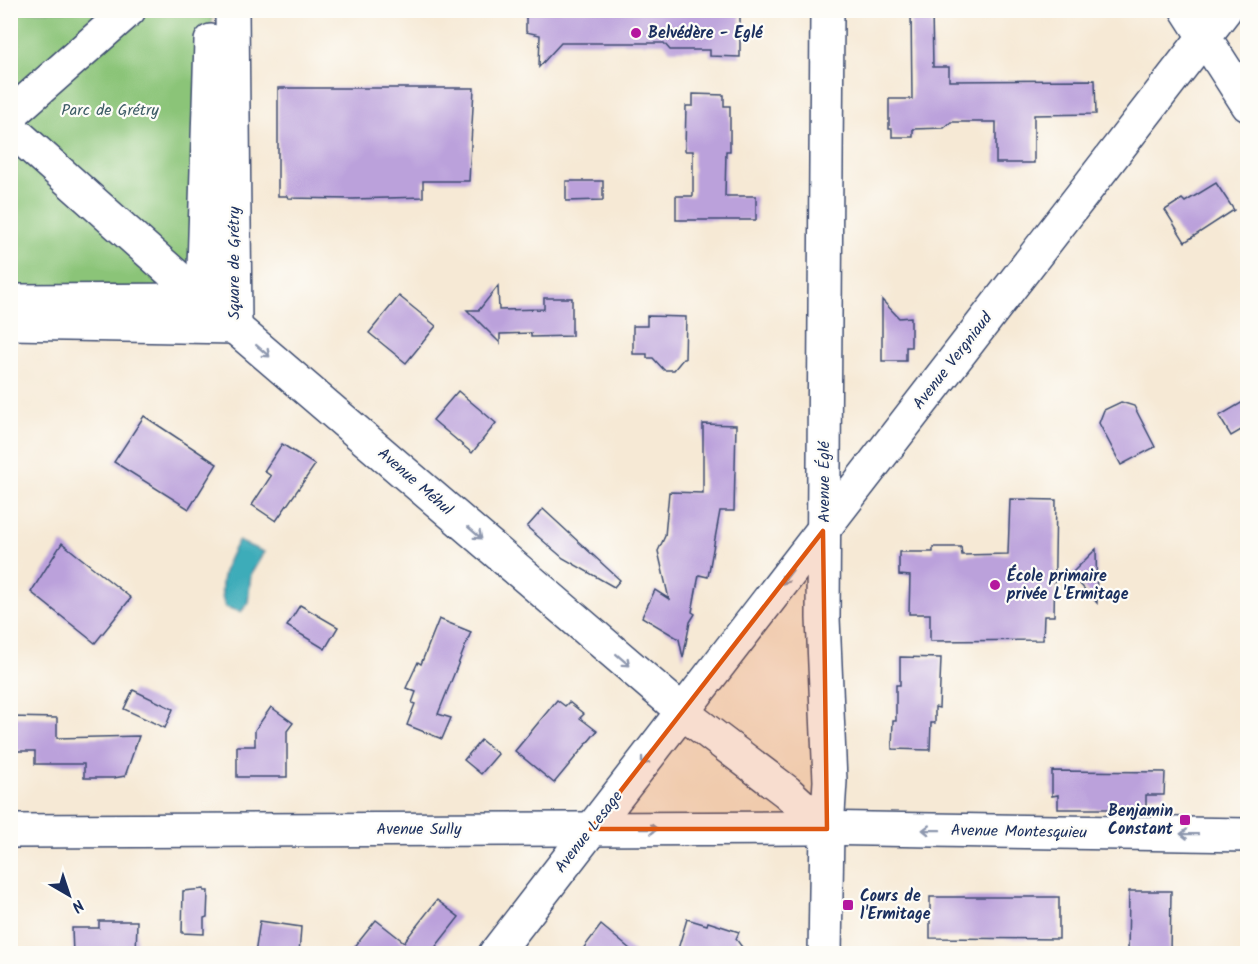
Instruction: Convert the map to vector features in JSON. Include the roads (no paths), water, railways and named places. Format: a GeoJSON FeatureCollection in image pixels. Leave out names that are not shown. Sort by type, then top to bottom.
{"type":"FeatureCollection","features":[{"type":"Feature","properties":{"kind":"street"},"geometry":{"type":"LineString","coordinates":[[10,115],[129,10]]}},
{"type":"Feature","properties":{"kind":"street","name":"Square de Grétry"},"geometry":{"type":"LineString","coordinates":[[10,301],[203,300],[212,10]]}},
{"type":"Feature","properties":{"kind":"street","name":"Square de Grétry"},"geometry":{"type":"LineString","coordinates":[[10,323],[235,327],[232,10]]}},
{"type":"Feature","properties":{"kind":"street","name":"Avenue Églé"},"geometry":{"type":"LineString","coordinates":[[825,954],[826,829],[830,781],[823,531],[827,10]]}},
{"type":"Feature","properties":{"kind":"street","name":"Avenue Vergniaud"},"geometry":{"type":"LineString","coordinates":[[683,712],[823,531],[1196,24],[1225,10]]}},
{"type":"Feature","properties":{"kind":"street"},"geometry":{"type":"LineString","coordinates":[[1196,24],[1248,105]]}},
{"type":"Feature","properties":{"kind":"street","name":"Avenue Méhul"},"geometry":{"type":"LineString","coordinates":[[10,128],[203,300],[683,712],[787,792],[826,829]]}},
{"type":"Feature","properties":{"kind":"street","name":"Avenue Lesage"},"geometry":{"type":"LineString","coordinates":[[495,954],[683,712]]}},
{"type":"Feature","properties":{"kind":"street","name":"Avenue Sully"},"geometry":{"type":"LineString","coordinates":[[10,831],[826,829]]}},
{"type":"Feature","properties":{"kind":"street","name":"Avenue Montesquieu"},"geometry":{"type":"LineString","coordinates":[[826,829],[1248,835]]}},
{"type":"Feature","properties":{"kind":"water"},"geometry":{"type":"Polygon","coordinates":[[[238,541],[264,552],[251,574],[248,603],[241,612],[225,607],[222,598],[222,582],[226,565],[238,541]]]}},
{"type":"Feature","properties":{"kind":"place","name":"Belvédère - Eglé"},"geometry":{"type":"Point","coordinates":[636,33]}},
{"type":"Feature","properties":{"kind":"place","name":"École primaire privée L'Ermitage"},"geometry":{"type":"Point","coordinates":[995,585]}},
{"type":"Feature","properties":{"kind":"place","name":"Benjamin Constant"},"geometry":{"type":"Point","coordinates":[1185,820]}},
{"type":"Feature","properties":{"kind":"place","name":"Cours de l'Ermitage"},"geometry":{"type":"Point","coordinates":[848,905]}},
{"type":"Feature","properties":{"kind":"park label","name":"Parc de Grétry"},"geometry":{"type":"Point","coordinates":[110,110]}}]}
